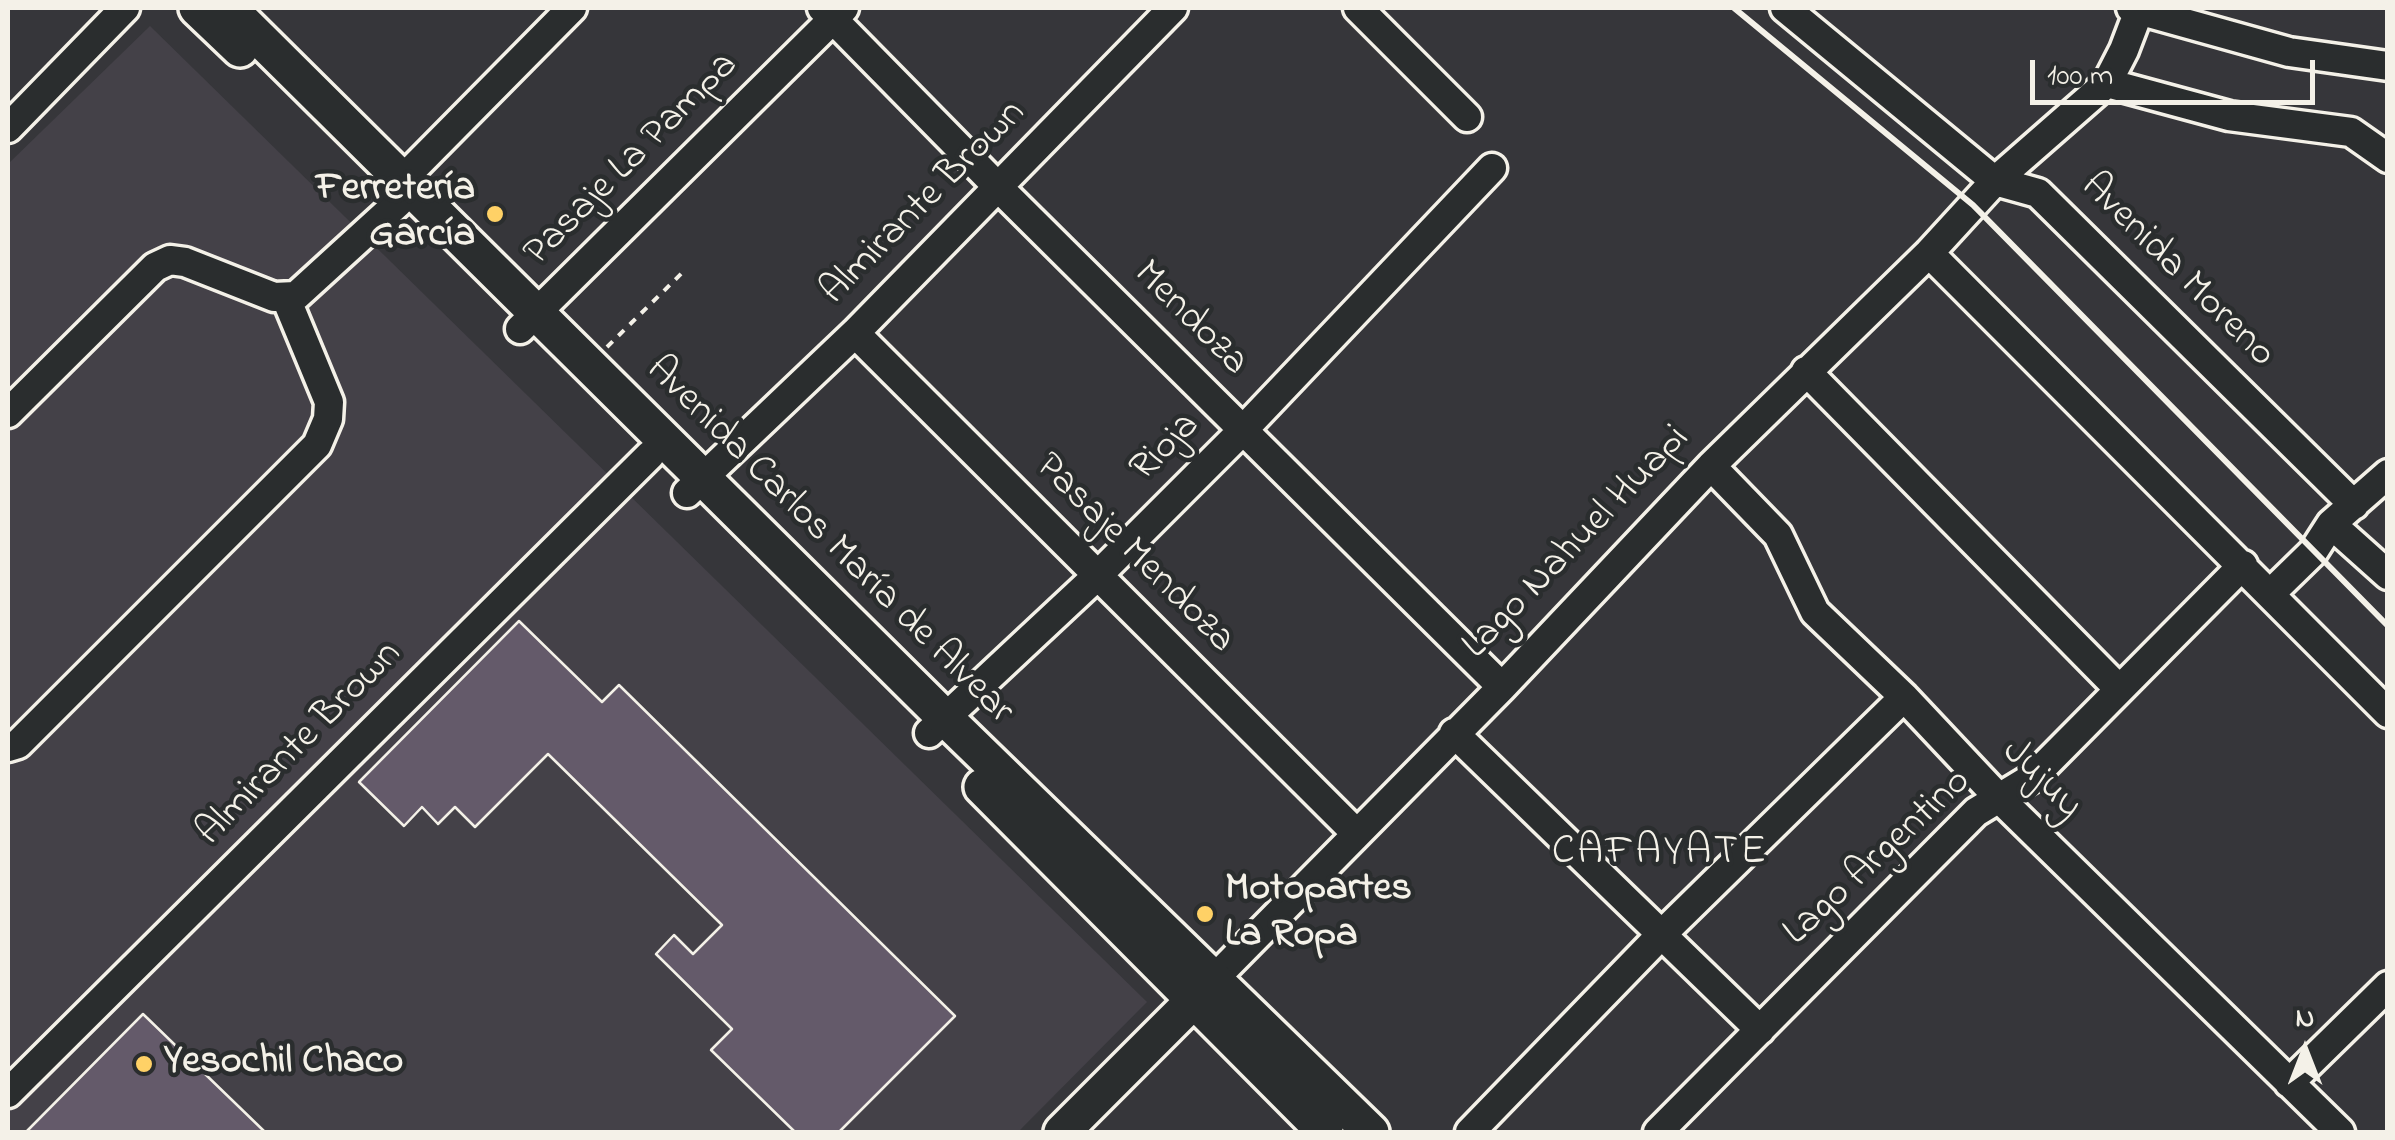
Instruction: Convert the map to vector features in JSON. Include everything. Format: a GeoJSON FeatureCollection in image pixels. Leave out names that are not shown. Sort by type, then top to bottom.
{"type":"FeatureCollection","features":[{"type":"Feature","properties":{"kind":"main road","name":"Avenida Carlos María de Alvear"},"geometry":{"type":"LineString","coordinates":[[197,8],[529,321],[650,454],[695,485]]}},
{"type":"Feature","properties":{"kind":"main road","name":"Avenida Carlos María de Alvear"},"geometry":{"type":"LineString","coordinates":[[230,8],[396,192]]}},
{"type":"Feature","properties":{"kind":"main road","name":"Avenida Carlos María de Alvear"},"geometry":{"type":"LineString","coordinates":[[529,321],[590,365],[695,485],[1203,991],[1325,1132]]}},
{"type":"Feature","properties":{"kind":"main road","name":"Avenida Carlos María de Alvear"},"geometry":{"type":"LineString","coordinates":[[1203,991],[1371,1132]]}},
{"type":"Feature","properties":{"kind":"main road","name":"Lago Nahuel Huapi"},"geometry":{"type":"LineString","coordinates":[[1062,1132],[1203,991]]}},
{"type":"Feature","properties":{"kind":"street"},"geometry":{"type":"LineString","coordinates":[[8,128],[125,8]]}},
{"type":"Feature","properties":{"kind":"street"},"geometry":{"type":"LineString","coordinates":[[8,413],[155,268],[170,260],[186,262],[274,296],[296,296],[572,8]]}},
{"type":"Feature","properties":{"kind":"street","name":"Almirante Brown"},"geometry":{"type":"LineString","coordinates":[[695,485],[855,332],[1173,8]]}},
{"type":"Feature","properties":{"kind":"street"},"geometry":{"type":"LineString","coordinates":[[1358,8],[1467,117]]}},
{"type":"Feature","properties":{"kind":"street","name":"Avenida Moreno"},"geometry":{"type":"LineString","coordinates":[[1785,8],[1995,181],[2038,192],[2354,505]]}},
{"type":"Feature","properties":{"kind":"street"},"geometry":{"type":"LineString","coordinates":[[2137,9],[2289,52],[2388,66]]}},
{"type":"Feature","properties":{"kind":"street","name":"Lago Nahuel Huapi"},"geometry":{"type":"LineString","coordinates":[[1203,991],[1502,687],[1711,466],[1930,253],[1995,181],[2107,82],[2137,9]]}},
{"type":"Feature","properties":{"kind":"street","name":"Mendoza"},"geometry":{"type":"LineString","coordinates":[[833,11],[998,188],[1502,687]]}},
{"type":"Feature","properties":{"kind":"street","name":"Pasaje La Pampa"},"geometry":{"type":"LineString","coordinates":[[529,321],[833,11]]}},
{"type":"Feature","properties":{"kind":"street"},"geometry":{"type":"LineString","coordinates":[[2107,82],[2229,116],[2351,132],[2388,158]]}},
{"type":"Feature","properties":{"kind":"street","name":"Rioja"},"geometry":{"type":"LineString","coordinates":[[937,725],[1097,576],[1492,168]]}},
{"type":"Feature","properties":{"kind":"street"},"geometry":{"type":"LineString","coordinates":[[1930,253],[2388,713]]}},
{"type":"Feature","properties":{"kind":"street"},"geometry":{"type":"LineString","coordinates":[[8,747],[18,744],[317,446],[328,418],[329,402],[286,298]]}},
{"type":"Feature","properties":{"kind":"street","name":"Pasaje Mendoza"},"geometry":{"type":"LineString","coordinates":[[855,332],[1356,833]]}},
{"type":"Feature","properties":{"kind":"street"},"geometry":{"type":"LineString","coordinates":[[1806,371],[2119,689]]}},
{"type":"Feature","properties":{"kind":"street","name":"Almirante Brown"},"geometry":{"type":"LineString","coordinates":[[8,1093],[650,454]]}},
{"type":"Feature","properties":{"kind":"street","name":"Jujuy"},"geometry":{"type":"LineString","coordinates":[[1711,466],[1778,535],[1815,612],[2340,1132]]}},
{"type":"Feature","properties":{"kind":"street"},"geometry":{"type":"LineString","coordinates":[[2270,593],[2312,552],[2331,524],[2388,474]]}},
{"type":"Feature","properties":{"kind":"street"},"geometry":{"type":"LineString","coordinates":[[2331,524],[2388,575]]}},
{"type":"Feature","properties":{"kind":"street","name":"Lago Argentino"},"geometry":{"type":"LineString","coordinates":[[1658,1132],[1976,812],[2032,778],[2243,565]]}},
{"type":"Feature","properties":{"kind":"street"},"geometry":{"type":"LineString","coordinates":[[1470,1132],[1660,936],[1904,697]]}},
{"type":"Feature","properties":{"kind":"street"},"geometry":{"type":"LineString","coordinates":[[1454,733],[1760,1030]]}},
{"type":"Feature","properties":{"kind":"street"},"geometry":{"type":"LineString","coordinates":[[2288,1083],[2388,986]]}},
{"type":"Feature","properties":{"kind":"path"},"geometry":{"type":"LineString","coordinates":[[590,365],[684,271]]}},
{"type":"Feature","properties":{"kind":"shaded area"},"geometry":{"type":"Polygon","coordinates":[[[150,26],[1147,1002],[1018,1132],[8,1132],[8,164],[150,26]]]}},
{"type":"Feature","properties":{"kind":"building"},"geometry":{"type":"Polygon","coordinates":[[[519,621],[602,702],[619,685],[955,1016],[839,1132],[795,1132],[711,1050],[732,1029],[656,954],[674,935],[693,954],[722,925],[548,754],[475,827],[455,807],[438,824],[422,807],[404,826],[359,782],[519,621]]]}},
{"type":"Feature","properties":{"kind":"building","name":"Yesochil Chaco"},"geometry":{"type":"Polygon","coordinates":[[[143,1014],[265,1132],[26,1132],[143,1014]]]}},
{"type":"Feature","properties":{"kind":"railway"},"geometry":{"type":"LineString","coordinates":[[1734,8],[1973,205],[2388,626]]}},
{"type":"Feature","properties":{"kind":"place","name":"Ferretería García"},"geometry":{"type":"Point","coordinates":[495,214]}},
{"type":"Feature","properties":{"kind":"place","name":"Motopartes La Ropa"},"geometry":{"type":"Point","coordinates":[1205,914]}},
{"type":"Feature","properties":{"kind":"place","name":"Yesochil Chaco"},"geometry":{"type":"Point","coordinates":[144,1064]}},
{"type":"Feature","properties":{"kind":"district","name":"CAFAYATE"},"geometry":{"type":"Point","coordinates":[1660,855]}}]}
